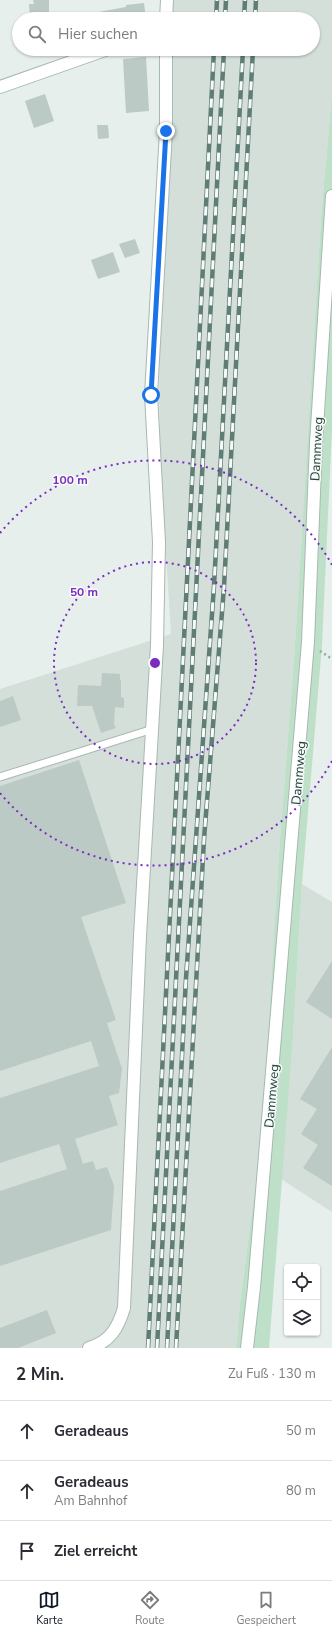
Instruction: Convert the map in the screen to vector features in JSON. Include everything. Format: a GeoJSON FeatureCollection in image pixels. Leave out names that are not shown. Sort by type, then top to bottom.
{"type":"FeatureCollection","features":[{"type":"Feature","properties":{"kind":"street"},"geometry":{"type":"LineString","coordinates":[[166,12],[167,0]]}},
{"type":"Feature","properties":{"kind":"street"},"geometry":{"type":"LineString","coordinates":[[0,87],[88,56]]}},
{"type":"Feature","properties":{"kind":"street"},"geometry":{"type":"LineString","coordinates":[[89,1348],[103,1341],[112,1334],[119,1324],[124,1308],[139,944],[157,645],[159,542],[152,440],[151,395],[166,131],[166,56]]}},
{"type":"Feature","properties":{"kind":"street","name":"Dammweg"},"geometry":{"type":"LineString","coordinates":[[247,1348],[260,1216],[308,642],[316,443],[328,303],[332,196]]}},
{"type":"Feature","properties":{"kind":"lane"},"geometry":{"type":"LineString","coordinates":[[0,777],[153,729]]}},
{"type":"Feature","properties":{"kind":"shaded area"},"geometry":{"type":"Polygon","coordinates":[[[172,0],[332,0],[332,93],[321,217],[295,645],[278,866],[268,1034],[257,1172],[240,1303],[236,1348],[0,1348],[0,689],[171,634],[161,476],[159,397],[162,264],[172,56],[320,56],[320,12],[172,12],[172,0]]]}},
{"type":"Feature","properties":{"kind":"shaded area"},"geometry":{"type":"Polygon","coordinates":[[[302,884],[332,902],[332,1212],[281,1179],[293,1037],[302,884]]]}},
{"type":"Feature","properties":{"kind":"green space"},"geometry":{"type":"Polygon","coordinates":[[[332,93],[332,429],[322,645],[302,884],[293,1037],[269,1348],[236,1348],[240,1303],[257,1172],[268,1034],[278,866],[295,645],[321,217],[332,93]]]}},
{"type":"Feature","properties":{"kind":"building"},"geometry":{"type":"Polygon","coordinates":[[[33,0],[49,0],[49,12],[30,12],[29,4],[34,4],[33,0]]]}},
{"type":"Feature","properties":{"kind":"building"},"geometry":{"type":"Polygon","coordinates":[[[144,3],[145,12],[98,12],[126,7],[126,5],[144,3]]]}},
{"type":"Feature","properties":{"kind":"building"},"geometry":{"type":"Polygon","coordinates":[[[146,57],[149,111],[126,113],[123,59],[146,57]]]}},
{"type":"Feature","properties":{"kind":"building"},"geometry":{"type":"Polygon","coordinates":[[[45,94],[54,121],[34,128],[25,101],[45,94]]]}},
{"type":"Feature","properties":{"kind":"building"},"geometry":{"type":"Polygon","coordinates":[[[97,125],[108,125],[109,138],[98,139],[97,125]]]}},
{"type":"Feature","properties":{"kind":"building"},"geometry":{"type":"Polygon","coordinates":[[[135,239],[140,253],[125,258],[119,244],[135,239]]]}},
{"type":"Feature","properties":{"kind":"building"},"geometry":{"type":"Polygon","coordinates":[[[113,252],[120,272],[98,279],[91,260],[113,252]]]}},
{"type":"Feature","properties":{"kind":"building"},"geometry":{"type":"Polygon","coordinates":[[[102,673],[120,674],[121,697],[124,698],[124,708],[115,707],[114,724],[116,728],[101,733],[92,706],[77,706],[78,685],[101,686],[102,673]]]}},
{"type":"Feature","properties":{"kind":"building"},"geometry":{"type":"Polygon","coordinates":[[[13,696],[21,720],[0,727],[0,701],[13,696]]]}},
{"type":"Feature","properties":{"kind":"building"},"geometry":{"type":"Polygon","coordinates":[[[79,760],[126,903],[81,917],[116,1020],[107,1023],[122,1069],[119,1093],[109,1096],[118,1125],[75,1139],[83,1164],[93,1161],[96,1170],[107,1167],[114,1186],[111,1230],[0,1266],[0,1191],[67,1169],[59,1144],[0,1163],[0,1098],[99,1066],[91,1041],[0,1071],[0,786],[79,760]]]}},
{"type":"Feature","properties":{"kind":"building"},"geometry":{"type":"Polygon","coordinates":[[[332,961],[332,1019],[306,1002],[332,961]]]}},
{"type":"Feature","properties":{"kind":"building"},"geometry":{"type":"Polygon","coordinates":[[[332,1047],[332,1186],[303,1168],[318,1145],[301,1134],[317,1109],[300,1099],[332,1047]]]}},
{"type":"Feature","properties":{"kind":"building"},"geometry":{"type":"Polygon","coordinates":[[[47,1310],[56,1333],[18,1348],[0,1348],[0,1328],[47,1310]]]}},
{"type":"Feature","properties":{"kind":"railway"},"geometry":{"type":"LineString","coordinates":[[216,12],[217,0]]}},
{"type":"Feature","properties":{"kind":"railway"},"geometry":{"type":"LineString","coordinates":[[225,12],[226,0]]}},
{"type":"Feature","properties":{"kind":"railway"},"geometry":{"type":"LineString","coordinates":[[244,12],[245,0]]}},
{"type":"Feature","properties":{"kind":"railway"},"geometry":{"type":"LineString","coordinates":[[255,12],[256,0]]}},
{"type":"Feature","properties":{"kind":"railway"},"geometry":{"type":"LineString","coordinates":[[148,1348],[214,56]]}},
{"type":"Feature","properties":{"kind":"railway"},"geometry":{"type":"LineString","coordinates":[[157,1348],[224,56]]}},
{"type":"Feature","properties":{"kind":"railway"},"geometry":{"type":"LineString","coordinates":[[167,1348],[186,978],[214,586],[243,56]]}},
{"type":"Feature","properties":{"kind":"railway"},"geometry":{"type":"LineString","coordinates":[[176,1348],[204,839],[224,587],[253,56]]}},
{"type":"Feature","properties":{"kind":"route"},"geometry":{"type":"LineString","coordinates":[[151,395],[166,131]]}}]}
